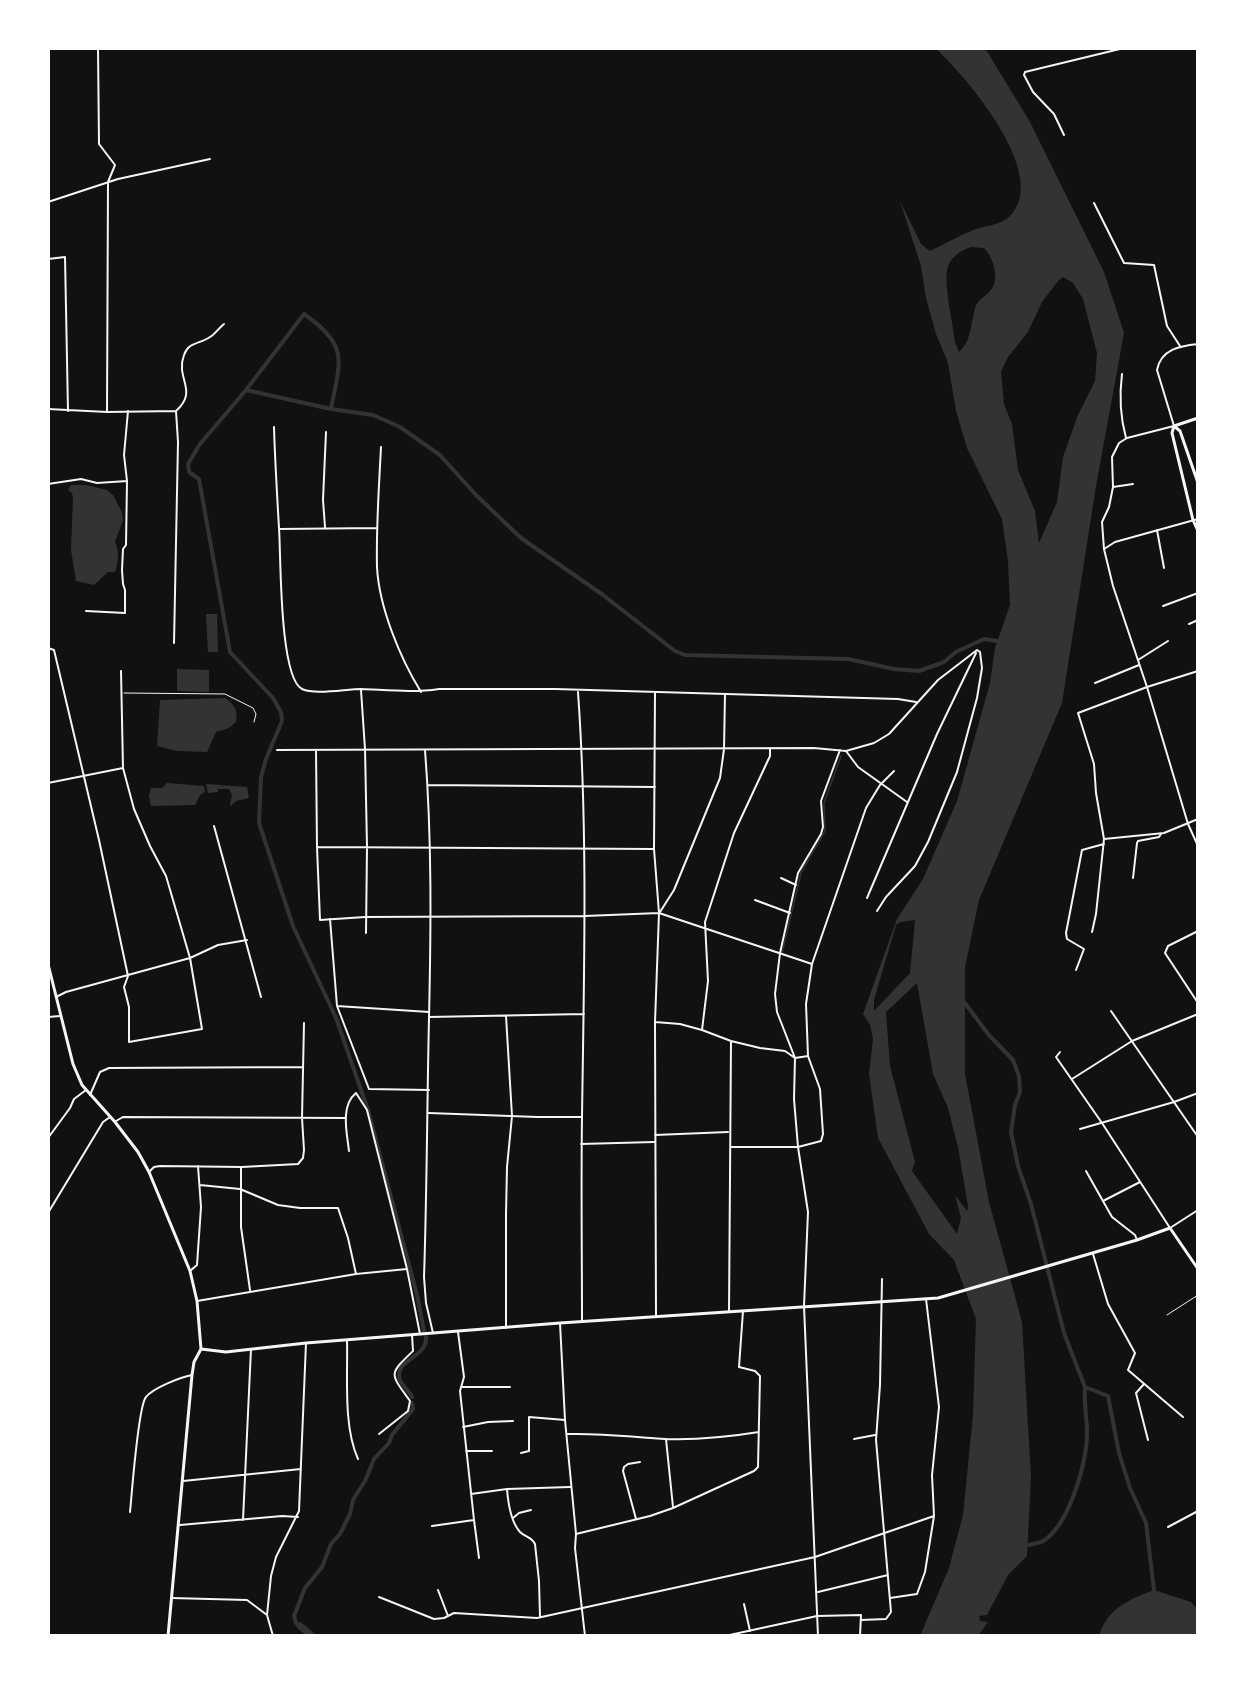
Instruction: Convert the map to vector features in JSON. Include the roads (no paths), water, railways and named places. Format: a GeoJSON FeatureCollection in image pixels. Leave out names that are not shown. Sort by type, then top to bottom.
{"type":"FeatureCollection","features":[{"type":"Feature","properties":{"kind":"main road"},"geometry":{"type":"LineString","coordinates":[[1174,426],[1198,418]]}},
{"type":"Feature","properties":{"kind":"main road"},"geometry":{"type":"LineString","coordinates":[[1174,426],[1180,431],[1198,483]]}},
{"type":"Feature","properties":{"kind":"main road"},"geometry":{"type":"LineString","coordinates":[[1174,426],[1172,433],[1193,520],[1198,531]]}},
{"type":"Feature","properties":{"kind":"main road"},"geometry":{"type":"LineString","coordinates":[[48,964],[73,1064],[82,1085],[134,1146],[149,1172],[190,1271],[197,1301],[201,1349],[194,1362],[192,1375],[168,1636]]}},
{"type":"Feature","properties":{"kind":"main road"},"geometry":{"type":"LineString","coordinates":[[201,1349],[226,1352],[306,1343],[560,1323],[926,1299],[954,1294],[1093,1254],[1170,1228],[1198,1269]]}},
{"type":"Feature","properties":{"kind":"street"},"geometry":{"type":"LineString","coordinates":[[98,48],[99,144],[115,165],[108,183],[107,412]]}},
{"type":"Feature","properties":{"kind":"street"},"geometry":{"type":"LineString","coordinates":[[1064,135],[1054,114],[1033,92],[1024,75],[1025,72],[1125,48]]}},
{"type":"Feature","properties":{"kind":"street"},"geometry":{"type":"LineString","coordinates":[[48,202],[138,174],[210,159]]}},
{"type":"Feature","properties":{"kind":"street"},"geometry":{"type":"LineString","coordinates":[[1094,203],[1124,263],[1154,265],[1167,326],[1180,346]]}},
{"type":"Feature","properties":{"kind":"street"},"geometry":{"type":"LineString","coordinates":[[48,259],[65,257],[68,411]]}},
{"type":"Feature","properties":{"kind":"street"},"geometry":{"type":"LineString","coordinates":[[48,409],[107,412],[176,411],[185,403],[187,393],[182,369],[184,355],[190,345],[209,338],[224,324]]}},
{"type":"Feature","properties":{"kind":"street"},"geometry":{"type":"LineString","coordinates":[[1198,344],[1180,346],[1164,356],[1158,363],[1157,370],[1174,426],[1126,438],[1119,443],[1112,457],[1113,487],[1109,507],[1102,522],[1104,549],[1113,586],[1147,687],[1188,824],[1198,846]]}},
{"type":"Feature","properties":{"kind":"street"},"geometry":{"type":"LineString","coordinates":[[1122,374],[1119,399],[1126,438]]}},
{"type":"Feature","properties":{"kind":"street"},"geometry":{"type":"LineString","coordinates":[[86,611],[125,613],[122,570],[123,549],[126,545],[127,481],[124,455],[128,411]]}},
{"type":"Feature","properties":{"kind":"street"},"geometry":{"type":"LineString","coordinates":[[174,643],[178,442],[176,411]]}},
{"type":"Feature","properties":{"kind":"street"},"geometry":{"type":"LineString","coordinates":[[274,427],[285,646],[294,682],[301,688],[310,691],[361,689],[422,692],[439,689],[555,689],[578,692],[898,699],[916,702]]}},
{"type":"Feature","properties":{"kind":"street"},"geometry":{"type":"LineString","coordinates":[[325,527],[323,500],[326,432]]}},
{"type":"Feature","properties":{"kind":"street"},"geometry":{"type":"LineString","coordinates":[[381,447],[377,568],[385,610],[398,646],[411,675],[422,692]]}},
{"type":"Feature","properties":{"kind":"street"},"geometry":{"type":"LineString","coordinates":[[48,484],[81,479],[97,483],[127,481]]}},
{"type":"Feature","properties":{"kind":"street"},"geometry":{"type":"LineString","coordinates":[[1113,487],[1133,484]]}},
{"type":"Feature","properties":{"kind":"street"},"geometry":{"type":"LineString","coordinates":[[1104,549],[1115,542],[1198,519]]}},
{"type":"Feature","properties":{"kind":"street"},"geometry":{"type":"LineString","coordinates":[[279,529],[377,528]]}},
{"type":"Feature","properties":{"kind":"street"},"geometry":{"type":"LineString","coordinates":[[1157,530],[1164,568]]}},
{"type":"Feature","properties":{"kind":"street"},"geometry":{"type":"LineString","coordinates":[[1164,606],[1198,593]]}},
{"type":"Feature","properties":{"kind":"street"},"geometry":{"type":"LineString","coordinates":[[1189,624],[1198,620]]}},
{"type":"Feature","properties":{"kind":"street"},"geometry":{"type":"LineString","coordinates":[[1138,660],[1168,641]]}},
{"type":"Feature","properties":{"kind":"street"},"geometry":{"type":"LineString","coordinates":[[48,648],[54,650],[99,840],[128,976],[124,987],[129,1007],[129,1042],[202,1029],[190,958],[166,876],[134,809],[123,768],[121,671]]}},
{"type":"Feature","properties":{"kind":"street"},"geometry":{"type":"LineString","coordinates":[[278,750],[814,748],[846,751],[874,742],[889,734],[938,680],[977,650]]}},
{"type":"Feature","properties":{"kind":"street"},"geometry":{"type":"LineString","coordinates":[[867,898],[907,802],[977,650]]}},
{"type":"Feature","properties":{"kind":"street"},"geometry":{"type":"LineString","coordinates":[[877,911],[886,897],[915,866],[928,842],[957,772],[977,698],[982,668],[980,652],[977,650]]}},
{"type":"Feature","properties":{"kind":"street"},"geometry":{"type":"LineString","coordinates":[[1095,682],[1139,665]]}},
{"type":"Feature","properties":{"kind":"street"},"geometry":{"type":"LineString","coordinates":[[1092,932],[1104,839],[1096,793],[1094,764],[1078,713],[1198,671]]}},
{"type":"Feature","properties":{"kind":"street"},"geometry":{"type":"LineString","coordinates":[[361,689],[365,749],[366,933]]}},
{"type":"Feature","properties":{"kind":"street"},"geometry":{"type":"LineString","coordinates":[[578,692],[584,787],[585,916],[581,1144],[582,1322]]}},
{"type":"Feature","properties":{"kind":"street"},"geometry":{"type":"LineString","coordinates":[[655,693],[654,849],[659,913],[655,1022],[656,1135],[654,1142],[656,1317]]}},
{"type":"Feature","properties":{"kind":"street"},"geometry":{"type":"LineString","coordinates":[[659,913],[674,890],[718,786],[724,749],[725,694]]}},
{"type":"Feature","properties":{"kind":"street"},"geometry":{"type":"LineString","coordinates":[[702,1030],[708,981],[705,922],[734,833],[770,756],[770,748]]}},
{"type":"Feature","properties":{"kind":"street"},"geometry":{"type":"LineString","coordinates":[[316,750],[320,920],[430,915],[585,916],[659,913],[813,964]]}},
{"type":"Feature","properties":{"kind":"street"},"geometry":{"type":"LineString","coordinates":[[425,750],[430,849],[430,915],[429,1090],[424,1277],[426,1304],[432,1333]]}},
{"type":"Feature","properties":{"kind":"street"},"geometry":{"type":"LineString","coordinates":[[818,1636],[804,1306],[808,1212],[798,1147],[794,1099],[795,1058],[777,1012],[775,994],[780,953],[798,873],[821,834],[823,827],[821,801],[840,750]]}},
{"type":"Feature","properties":{"kind":"street"},"geometry":{"type":"LineString","coordinates":[[846,751],[858,767],[880,785],[907,802]]}},
{"type":"Feature","properties":{"kind":"street"},"geometry":{"type":"LineString","coordinates":[[48,783],[123,768]]}},
{"type":"Feature","properties":{"kind":"street"},"geometry":{"type":"LineString","coordinates":[[730,1147],[798,1147],[821,1141],[823,1134],[820,1089],[808,1056],[806,1004],[813,964],[866,808],[880,785],[894,771]]}},
{"type":"Feature","properties":{"kind":"street"},"geometry":{"type":"LineString","coordinates":[[428,785],[655,787]]}},
{"type":"Feature","properties":{"kind":"street"},"geometry":{"type":"LineString","coordinates":[[1104,839],[1161,834],[1198,819]]}},
{"type":"Feature","properties":{"kind":"street"},"geometry":{"type":"LineString","coordinates":[[214,826],[261,997]]}},
{"type":"Feature","properties":{"kind":"street"},"geometry":{"type":"LineString","coordinates":[[1133,878],[1138,841],[1159,837],[1161,834]]}},
{"type":"Feature","properties":{"kind":"street"},"geometry":{"type":"LineString","coordinates":[[1076,970],[1084,949],[1067,939],[1066,933],[1082,850],[1104,844]]}},
{"type":"Feature","properties":{"kind":"street"},"geometry":{"type":"LineString","coordinates":[[317,847],[654,849]]}},
{"type":"Feature","properties":{"kind":"street"},"geometry":{"type":"LineString","coordinates":[[781,878],[796,885]]}},
{"type":"Feature","properties":{"kind":"street"},"geometry":{"type":"LineString","coordinates":[[755,900],[790,913]]}},
{"type":"Feature","properties":{"kind":"street"},"geometry":{"type":"LineString","coordinates":[[330,919],[337,1005],[369,1089],[429,1090]]}},
{"type":"Feature","properties":{"kind":"street"},"geometry":{"type":"LineString","coordinates":[[1198,931],[1166,949],[1165,952],[1198,1003]]}},
{"type":"Feature","properties":{"kind":"street"},"geometry":{"type":"LineString","coordinates":[[56,997],[66,992],[190,958],[218,945],[247,940]]}},
{"type":"Feature","properties":{"kind":"street"},"geometry":{"type":"LineString","coordinates":[[337,1005],[429,1012]]}},
{"type":"Feature","properties":{"kind":"street"},"geometry":{"type":"LineString","coordinates":[[1111,1011],[1198,1137]]}},
{"type":"Feature","properties":{"kind":"street"},"geometry":{"type":"LineString","coordinates":[[429,1017],[584,1014]]}},
{"type":"Feature","properties":{"kind":"street"},"geometry":{"type":"LineString","coordinates":[[1072,1082],[1077,1075],[1132,1041],[1198,1014]]}},
{"type":"Feature","properties":{"kind":"street"},"geometry":{"type":"LineString","coordinates":[[48,1017],[60,1016]]}},
{"type":"Feature","properties":{"kind":"street"},"geometry":{"type":"LineString","coordinates":[[506,1017],[512,1116],[506,1202],[506,1328]]}},
{"type":"Feature","properties":{"kind":"street"},"geometry":{"type":"LineString","coordinates":[[655,1022],[680,1024],[731,1041],[785,1051],[795,1058],[808,1056]]}},
{"type":"Feature","properties":{"kind":"street"},"geometry":{"type":"LineString","coordinates":[[149,1172],[154,1167],[160,1166],[242,1167],[298,1164],[303,1158],[304,1150],[302,1118],[304,1023]]}},
{"type":"Feature","properties":{"kind":"street"},"geometry":{"type":"LineString","coordinates":[[729,1312],[731,1041]]}},
{"type":"Feature","properties":{"kind":"street"},"geometry":{"type":"LineString","coordinates":[[1060,1052],[1056,1056],[1072,1082],[1102,1122],[1170,1228],[1198,1210]]}},
{"type":"Feature","properties":{"kind":"street"},"geometry":{"type":"LineString","coordinates":[[90,1095],[100,1072],[109,1068],[303,1067]]}},
{"type":"Feature","properties":{"kind":"street"},"geometry":{"type":"LineString","coordinates":[[48,1138],[68,1112],[74,1099],[86,1090]]}},
{"type":"Feature","properties":{"kind":"street"},"geometry":{"type":"LineString","coordinates":[[349,1151],[346,1118],[348,1102],[356,1093],[367,1110],[421,1334]]}},
{"type":"Feature","properties":{"kind":"street"},"geometry":{"type":"LineString","coordinates":[[1080,1129],[1198,1094]]}},
{"type":"Feature","properties":{"kind":"street"},"geometry":{"type":"LineString","coordinates":[[428,1113],[582,1117]]}},
{"type":"Feature","properties":{"kind":"street"},"geometry":{"type":"LineString","coordinates":[[115,1122],[123,1117],[346,1118]]}},
{"type":"Feature","properties":{"kind":"street"},"geometry":{"type":"LineString","coordinates":[[48,1213],[103,1122],[110,1118]]}},
{"type":"Feature","properties":{"kind":"street"},"geometry":{"type":"LineString","coordinates":[[656,1135],[729,1132]]}},
{"type":"Feature","properties":{"kind":"street"},"geometry":{"type":"LineString","coordinates":[[581,1144],[654,1142]]}},
{"type":"Feature","properties":{"kind":"street"},"geometry":{"type":"LineString","coordinates":[[190,1271],[197,1265],[201,1207],[198,1166]]}},
{"type":"Feature","properties":{"kind":"street"},"geometry":{"type":"LineString","coordinates":[[242,1167],[240,1189],[242,1227],[250,1290]]}},
{"type":"Feature","properties":{"kind":"street"},"geometry":{"type":"LineString","coordinates":[[1086,1171],[1112,1217],[1135,1235],[1137,1240]]}},
{"type":"Feature","properties":{"kind":"street"},"geometry":{"type":"LineString","coordinates":[[1103,1201],[1140,1182]]}},
{"type":"Feature","properties":{"kind":"street"},"geometry":{"type":"LineString","coordinates":[[200,1185],[240,1189],[278,1205],[300,1208],[338,1208],[356,1274]]}},
{"type":"Feature","properties":{"kind":"street"},"geometry":{"type":"LineString","coordinates":[[1093,1254],[1108,1304],[1135,1353],[1128,1370],[1183,1418]]}},
{"type":"Feature","properties":{"kind":"street"},"geometry":{"type":"LineString","coordinates":[[197,1301],[250,1290],[406,1269]]}},
{"type":"Feature","properties":{"kind":"street"},"geometry":{"type":"LineString","coordinates":[[861,1620],[890,1617],[876,1435],[880,1385],[882,1279]]}},
{"type":"Feature","properties":{"kind":"street"},"geometry":{"type":"LineString","coordinates":[[890,1598],[917,1594],[925,1572],[934,1516],[932,1475],[939,1407],[926,1299]]}},
{"type":"Feature","properties":{"kind":"street"},"geometry":{"type":"LineString","coordinates":[[576,1534],[673,1508],[754,1471],[759,1462],[760,1376],[755,1371],[739,1367],[743,1311]]}},
{"type":"Feature","properties":{"kind":"street"},"geometry":{"type":"LineString","coordinates":[[560,1323],[565,1420],[576,1534],[575,1548],[585,1636]]}},
{"type":"Feature","properties":{"kind":"street"},"geometry":{"type":"LineString","coordinates":[[458,1332],[464,1377],[461,1387],[463,1427],[479,1558]]}},
{"type":"Feature","properties":{"kind":"street"},"geometry":{"type":"LineString","coordinates":[[379,1434],[408,1411],[410,1401],[394,1374],[396,1368],[414,1350],[412,1335]]}},
{"type":"Feature","properties":{"kind":"street"},"geometry":{"type":"LineString","coordinates":[[347,1340],[349,1423],[353,1447],[358,1459]]}},
{"type":"Feature","properties":{"kind":"street"},"geometry":{"type":"LineString","coordinates":[[273,1636],[267,1615],[271,1576],[276,1557],[298,1517],[306,1343]]}},
{"type":"Feature","properties":{"kind":"street"},"geometry":{"type":"LineString","coordinates":[[243,1520],[251,1348]]}},
{"type":"Feature","properties":{"kind":"street"},"geometry":{"type":"LineString","coordinates":[[130,1512],[139,1422],[146,1397],[164,1385],[192,1375]]}},
{"type":"Feature","properties":{"kind":"street"},"geometry":{"type":"LineString","coordinates":[[1144,1384],[1136,1393],[1148,1440]]}},
{"type":"Feature","properties":{"kind":"street"},"geometry":{"type":"LineString","coordinates":[[461,1387],[510,1387]]}},
{"type":"Feature","properties":{"kind":"street"},"geometry":{"type":"LineString","coordinates":[[521,1453],[529,1451],[530,1417],[565,1420]]}},
{"type":"Feature","properties":{"kind":"street"},"geometry":{"type":"LineString","coordinates":[[463,1427],[488,1422],[513,1421]]}},
{"type":"Feature","properties":{"kind":"street"},"geometry":{"type":"LineString","coordinates":[[567,1434],[713,1438],[759,1432]]}},
{"type":"Feature","properties":{"kind":"street"},"geometry":{"type":"LineString","coordinates":[[854,1439],[876,1435]]}},
{"type":"Feature","properties":{"kind":"street"},"geometry":{"type":"LineString","coordinates":[[666,1438],[673,1508]]}},
{"type":"Feature","properties":{"kind":"street"},"geometry":{"type":"LineString","coordinates":[[466,1451],[492,1450]]}},
{"type":"Feature","properties":{"kind":"street"},"geometry":{"type":"LineString","coordinates":[[636,1519],[624,1467],[640,1462]]}},
{"type":"Feature","properties":{"kind":"street"},"geometry":{"type":"LineString","coordinates":[[183,1480],[301,1469]]}},
{"type":"Feature","properties":{"kind":"street"},"geometry":{"type":"LineString","coordinates":[[471,1494],[507,1489],[571,1487]]}},
{"type":"Feature","properties":{"kind":"street"},"geometry":{"type":"LineString","coordinates":[[507,1489],[513,1518],[521,1533],[533,1539],[535,1544],[540,1617]]}},
{"type":"Feature","properties":{"kind":"street"},"geometry":{"type":"LineString","coordinates":[[513,1518],[519,1513],[531,1510]]}},
{"type":"Feature","properties":{"kind":"street"},"geometry":{"type":"LineString","coordinates":[[1167,1527],[1198,1511]]}},
{"type":"Feature","properties":{"kind":"street"},"geometry":{"type":"LineString","coordinates":[[180,1525],[282,1516],[298,1517]]}},
{"type":"Feature","properties":{"kind":"street"},"geometry":{"type":"LineString","coordinates":[[379,1597],[434,1618],[454,1613],[540,1617],[815,1557],[934,1516]]}},
{"type":"Feature","properties":{"kind":"street"},"geometry":{"type":"LineString","coordinates":[[432,1526],[474,1520]]}},
{"type":"Feature","properties":{"kind":"street"},"geometry":{"type":"LineString","coordinates":[[817,1593],[888,1575]]}},
{"type":"Feature","properties":{"kind":"street"},"geometry":{"type":"LineString","coordinates":[[438,1590],[448,1616]]}},
{"type":"Feature","properties":{"kind":"street"},"geometry":{"type":"LineString","coordinates":[[172,1598],[247,1600],[267,1615]]}},
{"type":"Feature","properties":{"kind":"street"},"geometry":{"type":"LineString","coordinates":[[744,1605],[750,1631]]}},
{"type":"Feature","properties":{"kind":"street"},"geometry":{"type":"LineString","coordinates":[[725,1636],[817,1616],[861,1615],[860,1636]]}},
{"type":"Feature","properties":{"kind":"lane"},"geometry":{"type":"LineString","coordinates":[[122,693],[225,694],[253,708],[256,714],[254,722]]}},
{"type":"Feature","properties":{"kind":"lane"},"geometry":{"type":"LineString","coordinates":[[1167,1315],[1198,1295]]}},
{"type":"Feature","properties":{"kind":"waterway"},"geometry":{"type":"LineString","coordinates":[[331,409],[339,366],[335,345],[319,325],[304,314],[246,390],[200,444],[188,464],[189,472],[199,479],[230,652],[273,698],[281,712],[282,721],[261,777],[259,823],[293,926],[336,1018],[368,1110],[417,1295],[424,1331]]}},
{"type":"Feature","properties":{"kind":"waterway"},"geometry":{"type":"LineString","coordinates":[[246,390],[331,409],[373,415],[400,427],[440,455],[476,495],[521,538],[603,595],[675,651],[685,655],[848,659],[894,669],[919,671],[944,662],[956,652],[984,639],[997,641]]}},
{"type":"Feature","properties":{"kind":"waterway"},"geometry":{"type":"LineString","coordinates":[[782,953],[801,873],[825,831],[824,803],[841,756]]}},
{"type":"Feature","properties":{"kind":"waterway"},"geometry":{"type":"LineString","coordinates":[[965,1003],[988,1034],[1013,1060],[1019,1076],[1020,1092],[1015,1105],[1011,1132],[1018,1166],[1031,1204],[1064,1333],[1085,1387]]}},
{"type":"Feature","properties":{"kind":"waterway"},"geometry":{"type":"LineString","coordinates":[[412,1397],[401,1382],[400,1370],[422,1349],[426,1337]]}},
{"type":"Feature","properties":{"kind":"waterway"},"geometry":{"type":"LineString","coordinates":[[1028,1545],[1046,1539],[1055,1530],[1076,1488],[1087,1441],[1085,1387],[1108,1396],[1119,1453],[1130,1488],[1146,1523],[1154,1590]]}},
{"type":"Feature","properties":{"kind":"waterway"},"geometry":{"type":"LineString","coordinates":[[300,1626],[296,1623],[294,1616],[305,1588],[322,1567],[331,1544],[340,1534],[350,1514],[353,1500],[365,1481],[374,1459],[389,1443],[392,1435],[413,1409],[412,1403]]}},
{"type":"Feature","properties":{"kind":"waterway"},"geometry":{"type":"LineString","coordinates":[[300,1626],[312,1636]]}}]}
